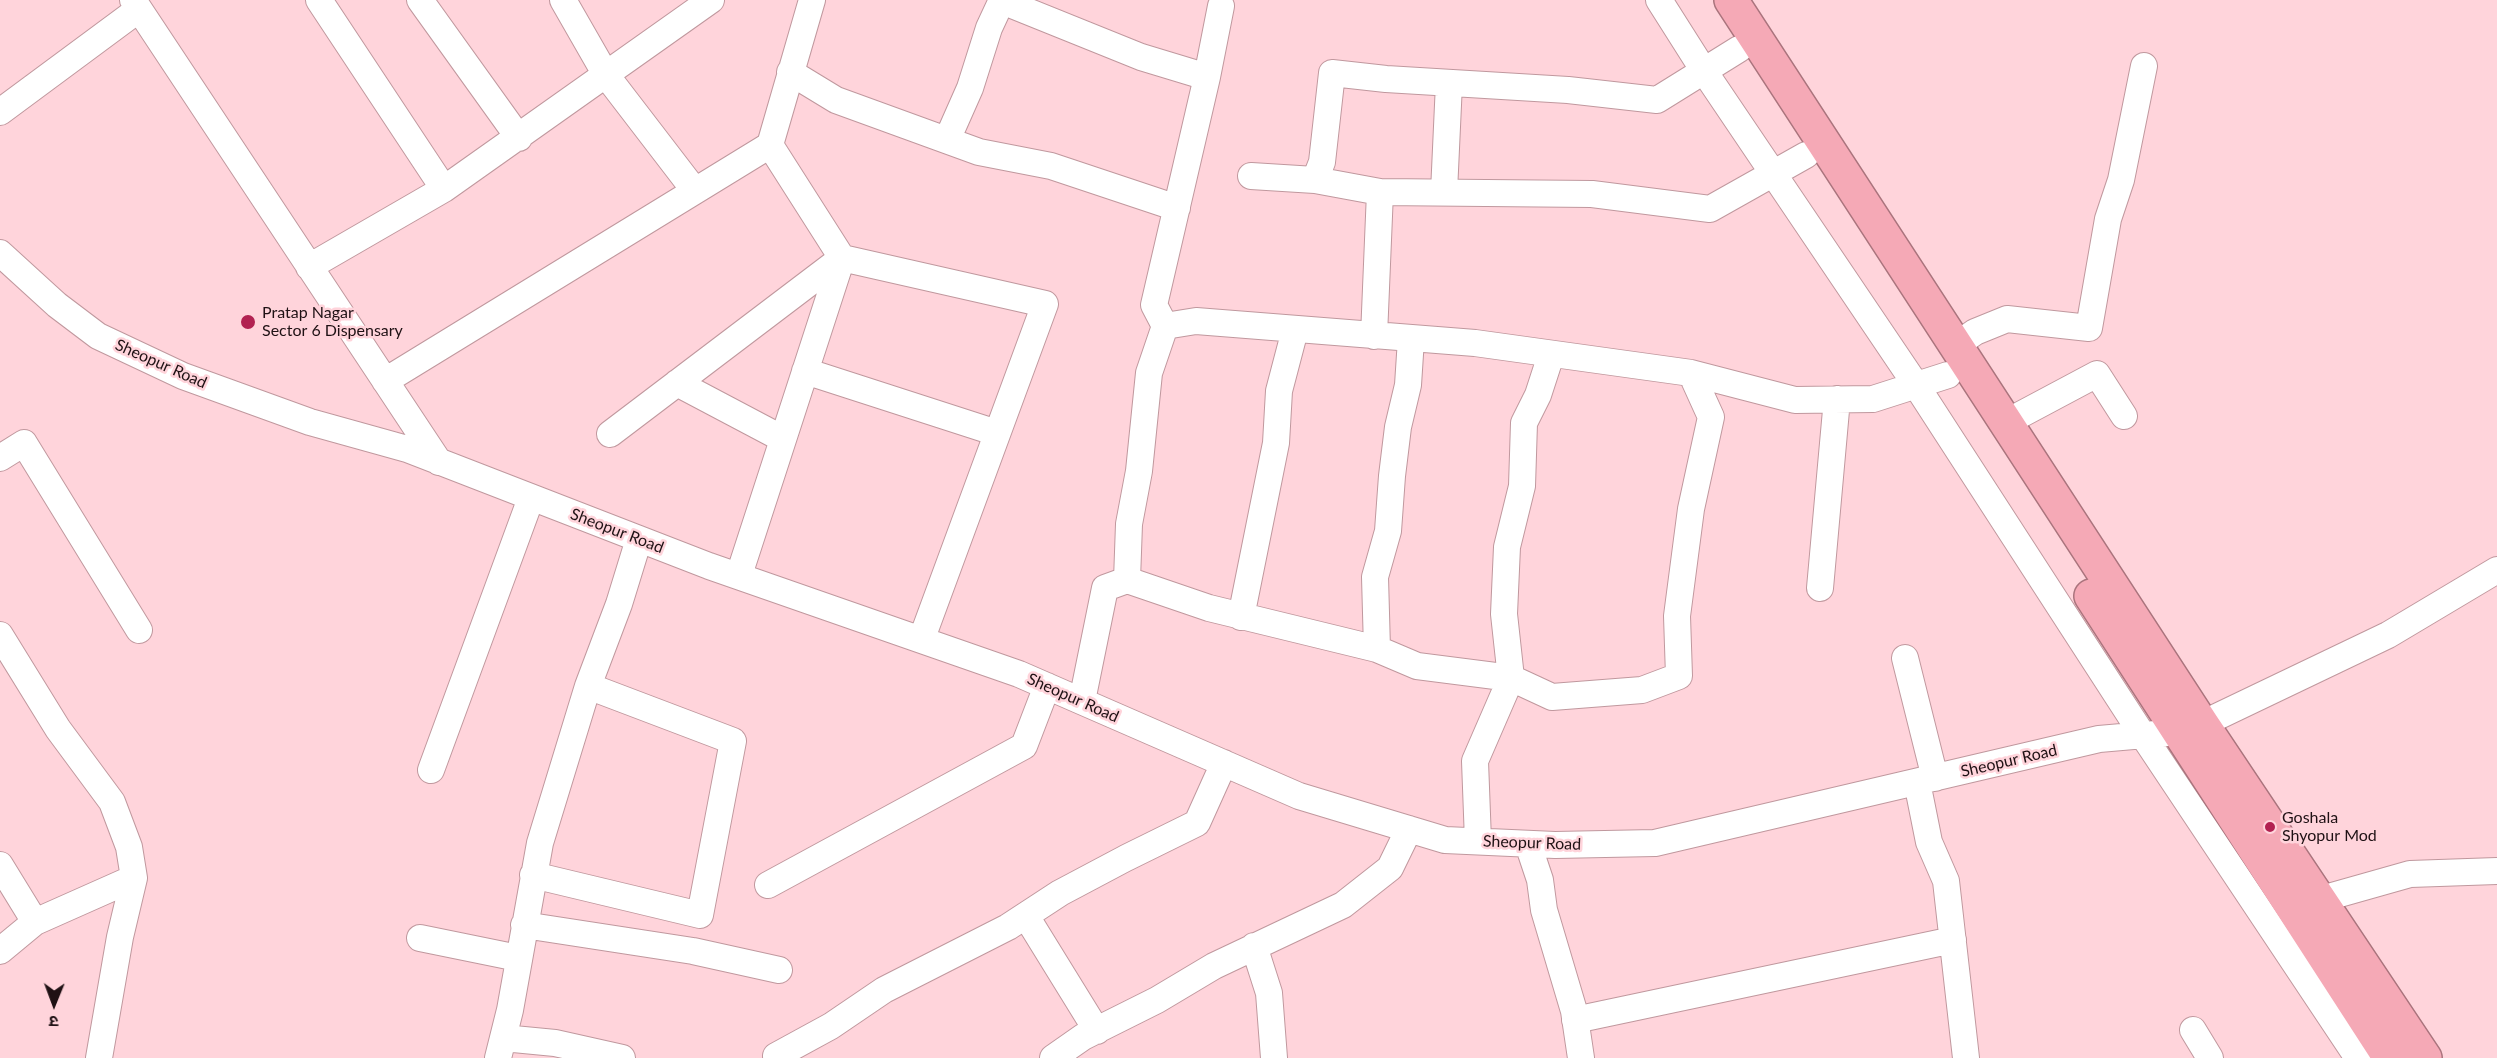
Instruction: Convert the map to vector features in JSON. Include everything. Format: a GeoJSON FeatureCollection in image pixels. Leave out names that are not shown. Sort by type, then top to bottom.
{"type":"FeatureCollection","features":[{"type":"Feature","properties":{"kind":"highway"},"geometry":{"type":"LineString","coordinates":[[1706,0],[1806,155],[1951,360],[2005,423],[2390,1058]]}},
{"type":"Feature","properties":{"kind":"highway"},"geometry":{"type":"LineString","coordinates":[[1731,0],[1951,360],[2191,728],[2318,900],[2424,1058]]}},
{"type":"Feature","properties":{"kind":"street"},"geometry":{"type":"LineString","coordinates":[[319,0],[444,189]]}},
{"type":"Feature","properties":{"kind":"street"},"geometry":{"type":"LineString","coordinates":[[420,0],[519,138]]}},
{"type":"Feature","properties":{"kind":"street"},"geometry":{"type":"LineString","coordinates":[[563,0],[606,75],[695,191]]}},
{"type":"Feature","properties":{"kind":"street"},"geometry":{"type":"LineString","coordinates":[[309,267],[444,189],[711,0]]}},
{"type":"Feature","properties":{"kind":"street"},"geometry":{"type":"LineString","coordinates":[[385,381],[770,146],[812,0]]}},
{"type":"Feature","properties":{"kind":"street"},"geometry":{"type":"LineString","coordinates":[[947,140],[970,88],[989,28],[1002,0],[1141,57],[1207,77]]}},
{"type":"Feature","properties":{"kind":"street"},"geometry":{"type":"LineString","coordinates":[[1659,0],[1704,71],[1916,385],[2142,735],[2358,1058]]}},
{"type":"Feature","properties":{"kind":"street"},"geometry":{"type":"LineString","coordinates":[[0,112],[136,5],[439,462]]}},
{"type":"Feature","properties":{"kind":"street"},"geometry":{"type":"LineString","coordinates":[[1127,580],[1129,524],[1139,471],[1149,374],[1165,326],[1154,305],[1207,77],[1221,6]]}},
{"type":"Feature","properties":{"kind":"street"},"geometry":{"type":"LineString","coordinates":[[1315,180],[1322,162],[1332,74],[1568,90],[1657,100],[1739,49]]}},
{"type":"Feature","properties":{"kind":"street"},"geometry":{"type":"LineString","coordinates":[[1165,326],[1196,321],[1475,343],[1691,373],[1795,400],[1873,399],[1916,385],[1951,360],[1975,332],[2007,319],[2089,328],[2108,219],[2121,180],[2144,66]]}},
{"type":"Feature","properties":{"kind":"street"},"geometry":{"type":"LineString","coordinates":[[790,72],[836,100],[979,152],[1051,166],[1177,208]]}},
{"type":"Feature","properties":{"kind":"street"},"geometry":{"type":"LineString","coordinates":[[1444,192],[1449,83]]}},
{"type":"Feature","properties":{"kind":"street"},"geometry":{"type":"LineString","coordinates":[[770,146],[842,258],[1045,304],[922,638]]}},
{"type":"Feature","properties":{"kind":"street"},"geometry":{"type":"LineString","coordinates":[[1251,176],[1315,180],[1380,192],[1592,194],[1710,209],[1806,155]]}},
{"type":"Feature","properties":{"kind":"street"},"geometry":{"type":"LineString","coordinates":[[1374,336],[1380,192]]}},
{"type":"Feature","properties":{"kind":"street","name":"Sheopur Road"},"geometry":{"type":"LineString","coordinates":[[0,253],[57,305],[108,341],[183,376],[310,422],[407,449],[639,539],[922,638],[1047,686],[1299,796],[1445,840],[1528,844],[1655,843],[2099,740],[2191,728]]}},
{"type":"Feature","properties":{"kind":"street"},"geometry":{"type":"LineString","coordinates":[[739,575],[842,258]]}},
{"type":"Feature","properties":{"kind":"street"},"geometry":{"type":"LineString","coordinates":[[610,434],[842,258]]}},
{"type":"Feature","properties":{"kind":"street"},"geometry":{"type":"LineString","coordinates":[[1241,616],[1276,443],[1279,392],[1295,330]]}},
{"type":"Feature","properties":{"kind":"street"},"geometry":{"type":"LineString","coordinates":[[1377,649],[1375,577],[1388,531],[1392,476],[1398,427],[1408,385],[1411,339]]}},
{"type":"Feature","properties":{"kind":"street"},"geometry":{"type":"LineString","coordinates":[[1478,841],[1475,761],[1511,678],[1504,614],[1507,546],[1521,486],[1524,423],[1538,395],[1551,355]]}},
{"type":"Feature","properties":{"kind":"street"},"geometry":{"type":"LineString","coordinates":[[805,371],[997,433]]}},
{"type":"Feature","properties":{"kind":"street"},"geometry":{"type":"LineString","coordinates":[[1082,701],[1105,588],[1127,580],[1209,608],[1377,649],[1417,666],[1511,678],[1552,697],[1642,690],[1679,676],[1677,615],[1691,509],[1711,417],[1691,373]]}},
{"type":"Feature","properties":{"kind":"street"},"geometry":{"type":"LineString","coordinates":[[2005,423],[2097,374],[2124,416]]}},
{"type":"Feature","properties":{"kind":"street"},"geometry":{"type":"LineString","coordinates":[[677,383],[783,439]]}},
{"type":"Feature","properties":{"kind":"street"},"geometry":{"type":"LineString","coordinates":[[1820,588],[1837,399]]}},
{"type":"Feature","properties":{"kind":"street"},"geometry":{"type":"LineString","coordinates":[[0,458],[24,443],[139,630]]}},
{"type":"Feature","properties":{"kind":"street"},"geometry":{"type":"LineString","coordinates":[[431,770],[531,498]]}},
{"type":"Feature","properties":{"kind":"street"},"geometry":{"type":"LineString","coordinates":[[622,1058],[555,1043],[501,1048],[533,875],[559,776],[639,539]]}},
{"type":"Feature","properties":{"kind":"street"},"geometry":{"type":"LineString","coordinates":[[2191,728],[2388,635],[2497,570]]}},
{"type":"Feature","properties":{"kind":"street"},"geometry":{"type":"LineString","coordinates":[[0,635],[58,729],[112,802],[129,847],[134,878],[120,937],[99,1058]]}},
{"type":"Feature","properties":{"kind":"street"},"geometry":{"type":"LineString","coordinates":[[1905,658],[1926,780],[1929,842],[1946,881],[1966,1058]]}},
{"type":"Feature","properties":{"kind":"street"},"geometry":{"type":"LineString","coordinates":[[533,875],[700,915],[733,741],[588,686]]}},
{"type":"Feature","properties":{"kind":"street"},"geometry":{"type":"LineString","coordinates":[[768,885],[1024,746],[1047,686]]}},
{"type":"Feature","properties":{"kind":"street"},"geometry":{"type":"LineString","coordinates":[[776,1056],[831,1026],[884,990],[1026,916],[1070,888],[1197,824],[1224,763]]}},
{"type":"Feature","properties":{"kind":"street"},"geometry":{"type":"LineString","coordinates":[[1053,1058],[1097,1030],[1157,1000],[1214,966],[1343,905],[1390,868],[1409,829]]}},
{"type":"Feature","properties":{"kind":"street"},"geometry":{"type":"LineString","coordinates":[[1528,844],[1540,880],[1544,910],[1575,1020],[1581,1058]]}},
{"type":"Feature","properties":{"kind":"street"},"geometry":{"type":"LineString","coordinates":[[0,865],[34,922]]}},
{"type":"Feature","properties":{"kind":"street"},"geometry":{"type":"LineString","coordinates":[[2318,900],[2410,874],[2497,871]]}},
{"type":"Feature","properties":{"kind":"street"},"geometry":{"type":"LineString","coordinates":[[0,951],[34,922],[134,878]]}},
{"type":"Feature","properties":{"kind":"street"},"geometry":{"type":"LineString","coordinates":[[1026,916],[1097,1030]]}},
{"type":"Feature","properties":{"kind":"street"},"geometry":{"type":"LineString","coordinates":[[524,925],[693,951],[779,970]]}},
{"type":"Feature","properties":{"kind":"street"},"geometry":{"type":"LineString","coordinates":[[420,938],[518,958]]}},
{"type":"Feature","properties":{"kind":"street"},"geometry":{"type":"LineString","coordinates":[[1575,1020],[1953,940]]}},
{"type":"Feature","properties":{"kind":"street"},"geometry":{"type":"LineString","coordinates":[[1254,946],[1269,993],[1274,1058]]}},
{"type":"Feature","properties":{"kind":"street"},"geometry":{"type":"LineString","coordinates":[[2193,1030],[2210,1058]]}},
{"type":"Feature","properties":{"kind":"place","name":"Pratap Nagar Sector 6 Dispensary"},"geometry":{"type":"Point","coordinates":[248,322]}},
{"type":"Feature","properties":{"kind":"place","name":"Goshala Shyopur Mod"},"geometry":{"type":"Point","coordinates":[2270,827]}}]}
